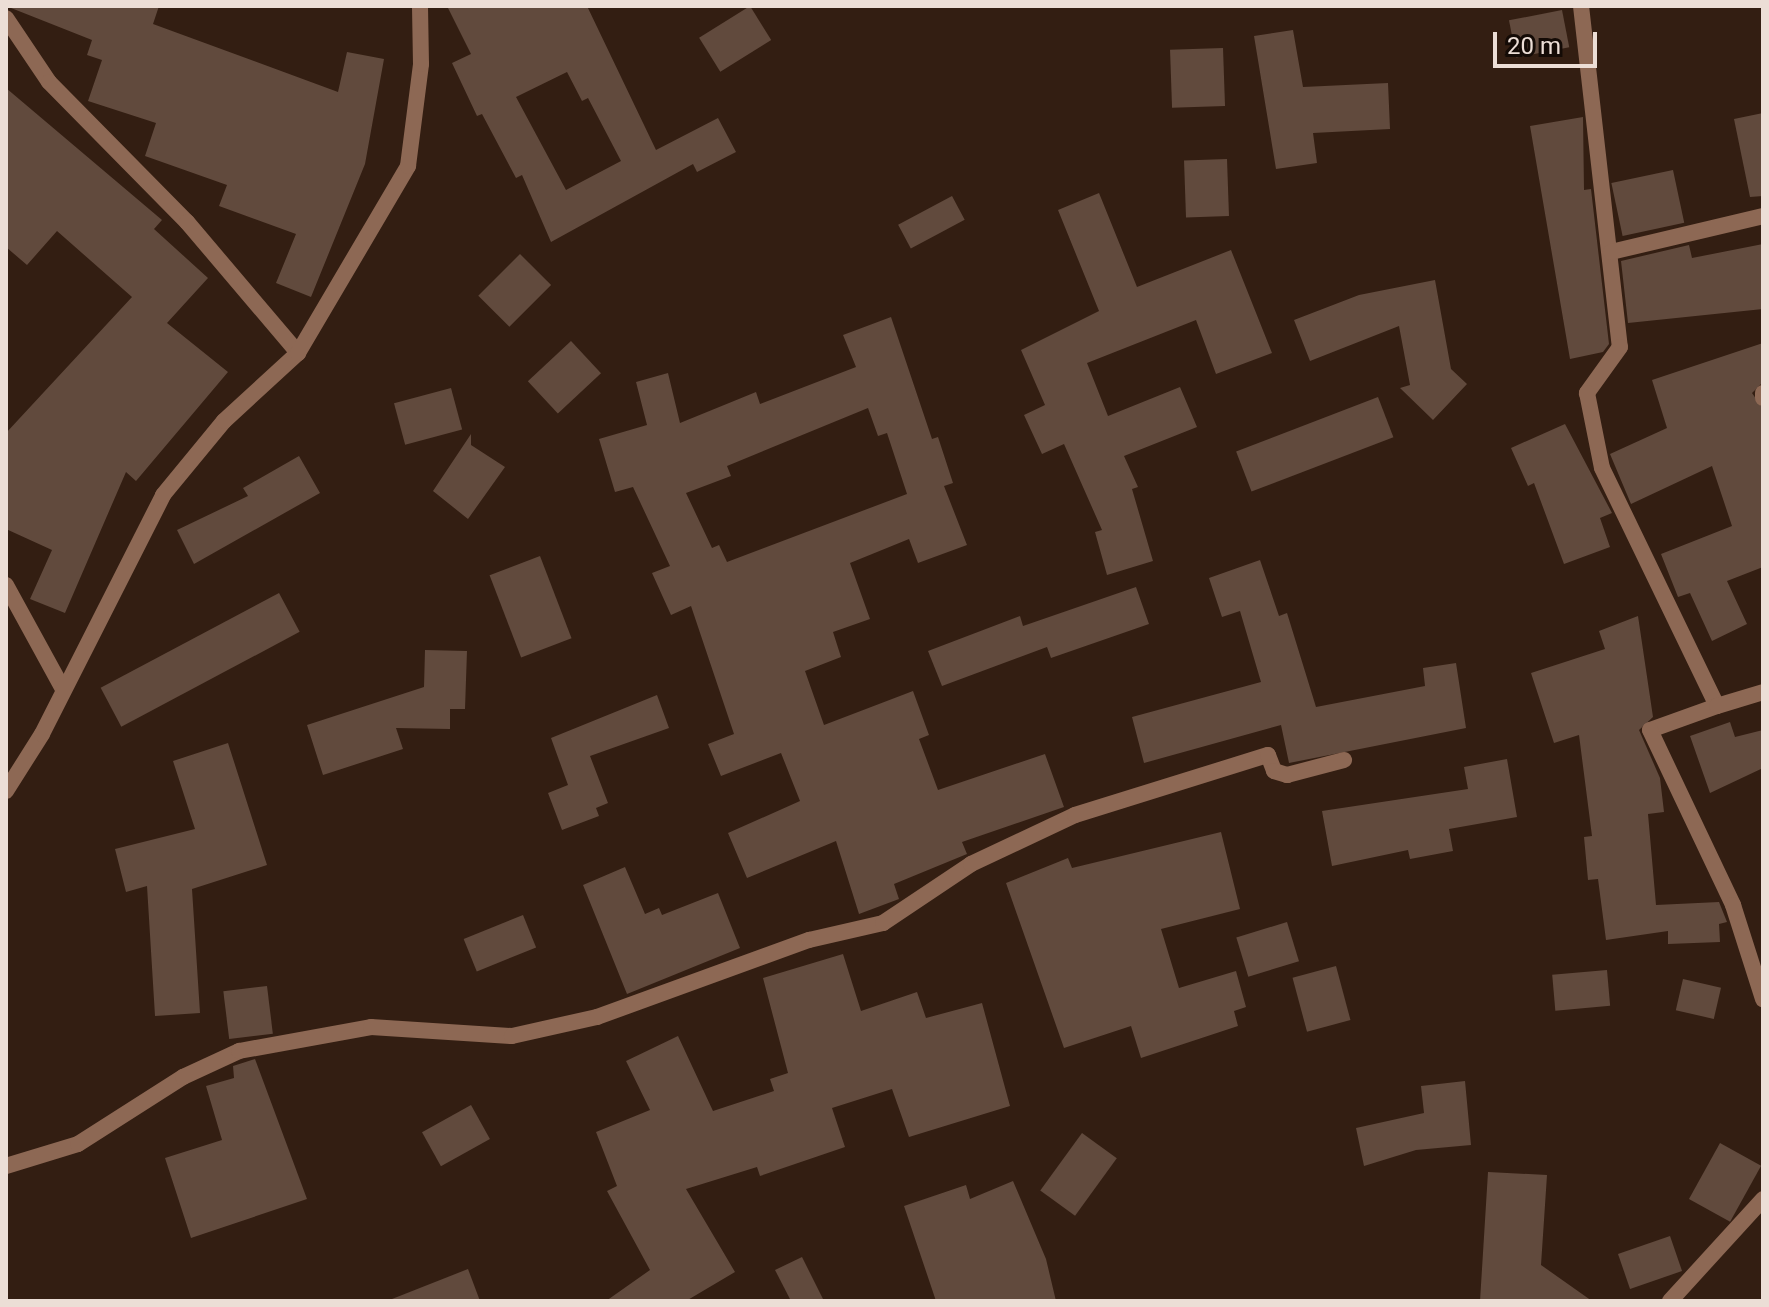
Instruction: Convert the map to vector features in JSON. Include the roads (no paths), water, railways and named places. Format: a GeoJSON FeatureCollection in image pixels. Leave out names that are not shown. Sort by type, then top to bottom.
{"type":"FeatureCollection","features":[{"type":"Feature","properties":{"kind":"street"},"geometry":{"type":"LineString","coordinates":[[6,791],[63,689],[163,495],[224,421],[298,353],[408,166],[421,64],[420,6]]}},
{"type":"Feature","properties":{"kind":"street"},"geometry":{"type":"LineString","coordinates":[[1581,6],[1620,347],[1587,393],[1602,468],[1717,706]]}},
{"type":"Feature","properties":{"kind":"street"},"geometry":{"type":"LineString","coordinates":[[6,18],[49,82],[187,222],[298,353]]}},
{"type":"Feature","properties":{"kind":"street"},"geometry":{"type":"LineString","coordinates":[[1611,252],[1763,216]]}},
{"type":"Feature","properties":{"kind":"street"},"geometry":{"type":"LineString","coordinates":[[6,585],[63,689]]}},
{"type":"Feature","properties":{"kind":"street"},"geometry":{"type":"LineString","coordinates":[[1763,692],[1650,730],[1733,905],[1763,999]]}},
{"type":"Feature","properties":{"kind":"street"},"geometry":{"type":"LineString","coordinates":[[6,1166],[78,1144],[183,1077],[239,1051],[371,1027],[512,1036],[597,1017],[809,940],[883,923],[971,864],[1075,815],[1268,755],[1274,771],[1287,775],[1344,760]]}},
{"type":"Feature","properties":{"kind":"street"},"geometry":{"type":"LineString","coordinates":[[1670,1301],[1763,1199]]}}]}
